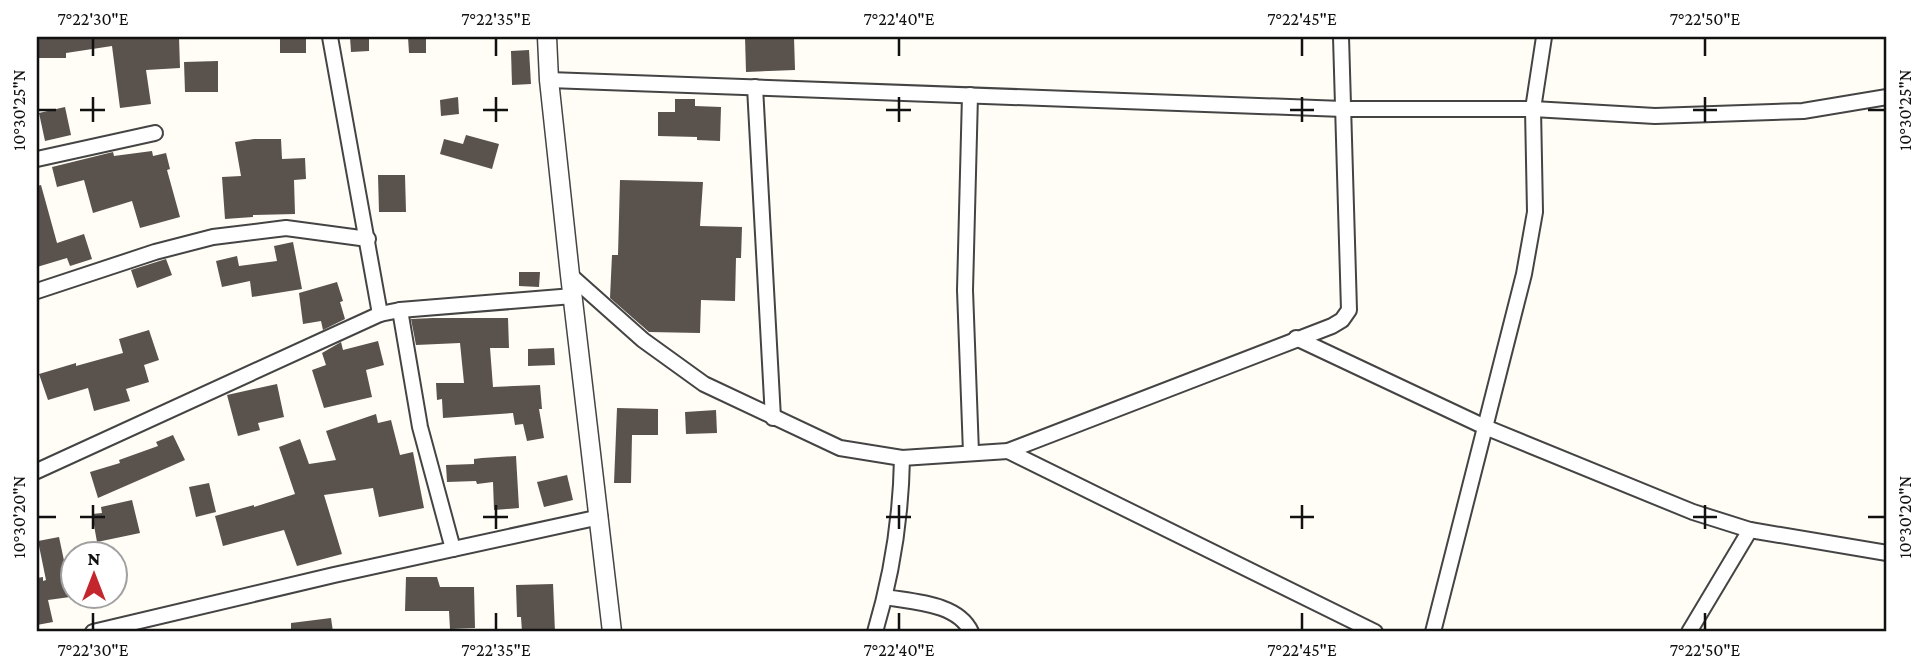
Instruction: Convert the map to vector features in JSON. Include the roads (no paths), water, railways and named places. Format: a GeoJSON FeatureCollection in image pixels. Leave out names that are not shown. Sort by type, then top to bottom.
{"type":"FeatureCollection","features":[{"type":"Feature","properties":{"kind":"street"},"geometry":{"type":"LineString","coordinates":[[330,37],[380,314]]}},
{"type":"Feature","properties":{"kind":"street"},"geometry":{"type":"LineString","coordinates":[[547,37],[549,80],[570,275],[612,632]]}},
{"type":"Feature","properties":{"kind":"street"},"geometry":{"type":"LineString","coordinates":[[570,275],[643,340],[704,384],[840,448],[902,458],[1009,451],[1342,320],[1349,310],[1341,37]]}},
{"type":"Feature","properties":{"kind":"street"},"geometry":{"type":"LineString","coordinates":[[1433,632],[1524,274],[1535,212],[1533,110],[1544,37]]}},
{"type":"Feature","properties":{"kind":"street"},"geometry":{"type":"LineString","coordinates":[[549,80],[1343,109],[1533,110],[1655,116],[1802,111],[1887,97]]}},
{"type":"Feature","properties":{"kind":"street"},"geometry":{"type":"LineString","coordinates":[[755,88],[773,418]]}},
{"type":"Feature","properties":{"kind":"street"},"geometry":{"type":"LineString","coordinates":[[970,95],[965,290],[971,453]]}},
{"type":"Feature","properties":{"kind":"street"},"geometry":{"type":"LineString","coordinates":[[37,159],[155,133]]}},
{"type":"Feature","properties":{"kind":"street"},"geometry":{"type":"LineString","coordinates":[[37,291],[155,252],[213,237],[286,228],[368,239]]}},
{"type":"Feature","properties":{"kind":"street"},"geometry":{"type":"LineString","coordinates":[[37,471],[380,314],[400,310],[573,296]]}},
{"type":"Feature","properties":{"kind":"street"},"geometry":{"type":"LineString","coordinates":[[400,310],[420,427],[453,549]]}},
{"type":"Feature","properties":{"kind":"street"},"geometry":{"type":"LineString","coordinates":[[1296,338],[1485,427],[1693,512],[1750,530],[1887,553]]}},
{"type":"Feature","properties":{"kind":"street"},"geometry":{"type":"LineString","coordinates":[[1009,451],[1375,632]]}},
{"type":"Feature","properties":{"kind":"street"},"geometry":{"type":"LineString","coordinates":[[876,632],[886,597],[901,505],[902,458]]}},
{"type":"Feature","properties":{"kind":"street"},"geometry":{"type":"LineString","coordinates":[[93,632],[600,517]]}},
{"type":"Feature","properties":{"kind":"street"},"geometry":{"type":"LineString","coordinates":[[1689,632],[1750,530]]}},
{"type":"Feature","properties":{"kind":"street"},"geometry":{"type":"LineString","coordinates":[[886,597],[932,605],[956,615],[971,632]]}}]}
